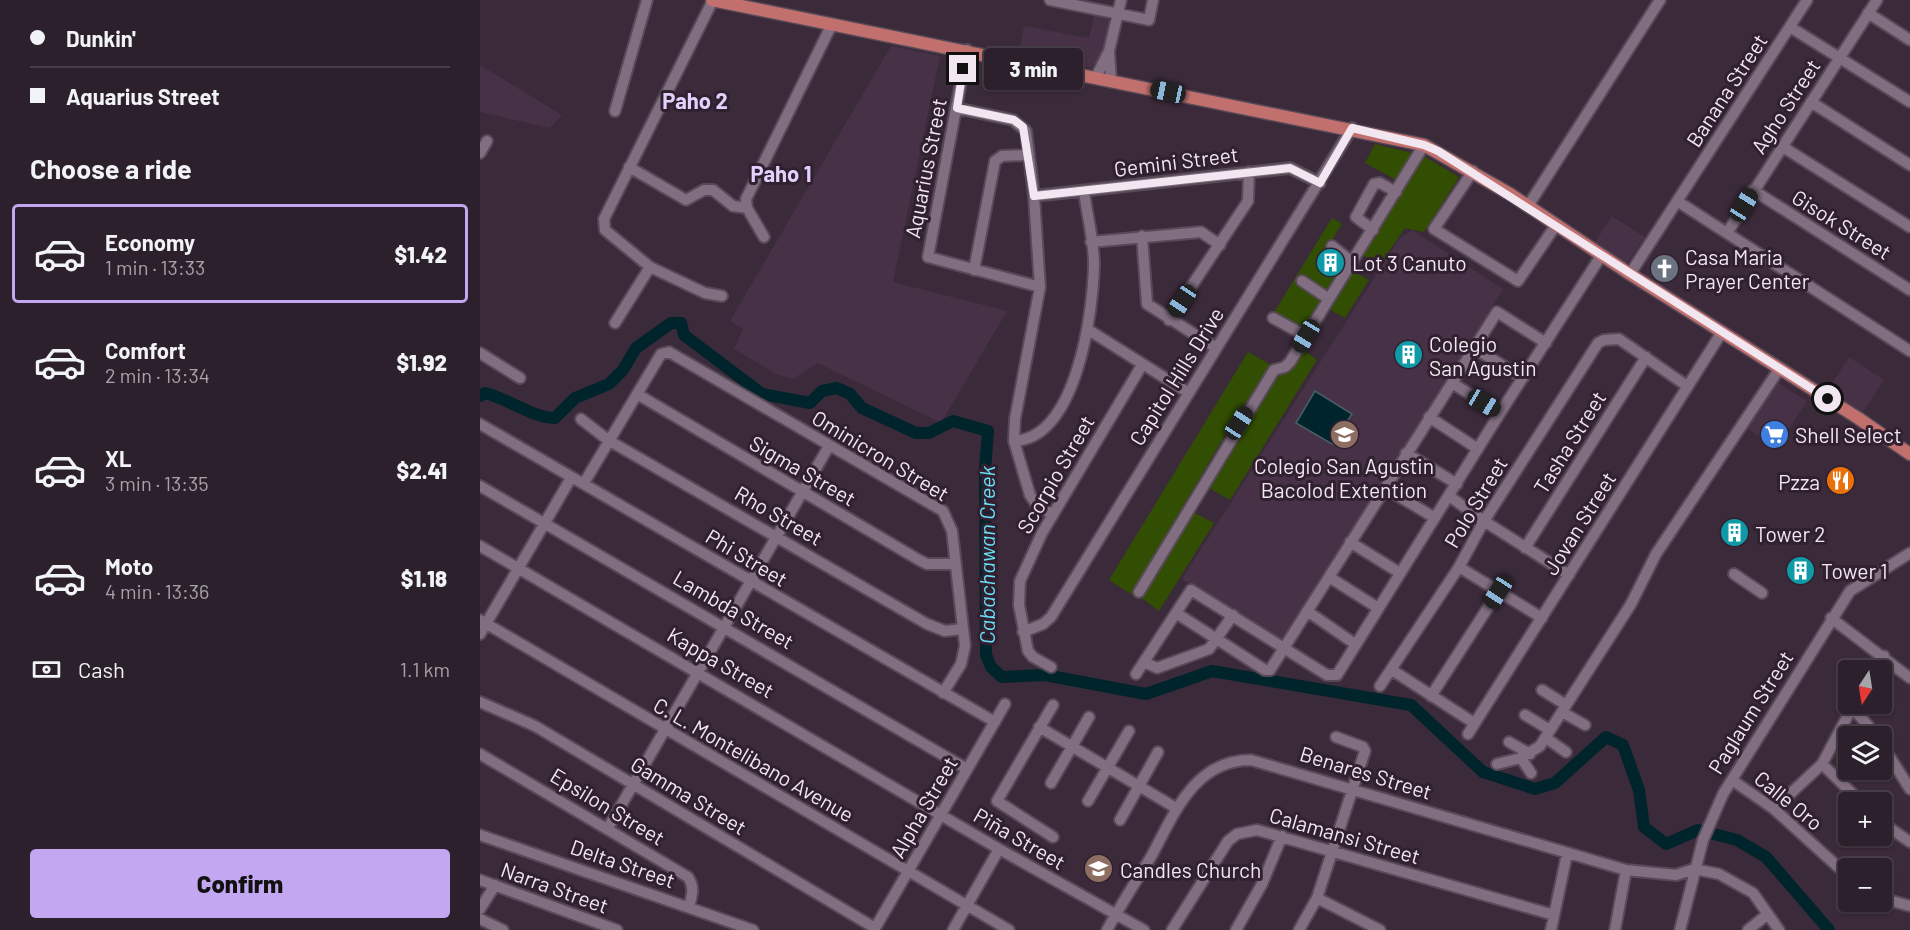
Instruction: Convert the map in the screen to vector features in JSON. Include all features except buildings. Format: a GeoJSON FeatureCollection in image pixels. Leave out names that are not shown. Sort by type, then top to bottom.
{"type":"FeatureCollection","features":[{"type":"Feature","properties":{"kind":"main road"},"geometry":{"type":"LineString","coordinates":[[712,0],[1352,128],[1424,145],[1473,171],[1601,256],[1908,449]]}},
{"type":"Feature","properties":{"kind":"street"},"geometry":{"type":"LineString","coordinates":[[615,111],[647,0]]}},
{"type":"Feature","properties":{"kind":"street"},"geometry":{"type":"LineString","coordinates":[[712,0],[629,167],[603,225],[604,230],[650,267],[705,292],[722,296]]}},
{"type":"Feature","properties":{"kind":"street"},"geometry":{"type":"LineString","coordinates":[[1050,0],[1149,20],[1153,0]]}},
{"type":"Feature","properties":{"kind":"street"},"geometry":{"type":"LineString","coordinates":[[1096,77],[1109,51],[1121,0]]}},
{"type":"Feature","properties":{"kind":"street"},"geometry":{"type":"LineString","coordinates":[[1528,206],[1659,0]]}},
{"type":"Feature","properties":{"kind":"street","name":"Banana Street"},"geometry":{"type":"LineString","coordinates":[[1630,274],[1807,0]]}},
{"type":"Feature","properties":{"kind":"street","name":"Agho Street"},"geometry":{"type":"LineString","coordinates":[[1727,233],[1877,0]]}},
{"type":"Feature","properties":{"kind":"street"},"geometry":{"type":"LineString","coordinates":[[1868,13],[1910,40]]}},
{"type":"Feature","properties":{"kind":"street"},"geometry":{"type":"LineString","coordinates":[[764,237],[747,208],[748,193],[832,24]]}},
{"type":"Feature","properties":{"kind":"street"},"geometry":{"type":"LineString","coordinates":[[1790,27],[1910,102]]}},
{"type":"Feature","properties":{"kind":"street","name":"Aquarius Street"},"geometry":{"type":"LineString","coordinates":[[967,50],[928,257],[974,270]]}},
{"type":"Feature","properties":{"kind":"street"},"geometry":{"type":"LineString","coordinates":[[1109,51],[1111,80]]}},
{"type":"Feature","properties":{"kind":"street"},"geometry":{"type":"LineString","coordinates":[[1811,102],[1910,165]]}},
{"type":"Feature","properties":{"kind":"street"},"geometry":{"type":"LineString","coordinates":[[957,108],[1019,123],[1026,130],[1027,155],[1034,196],[1040,287],[1015,419],[1014,441],[1033,501],[1053,515]]}},
{"type":"Feature","properties":{"kind":"street","name":"Capitol Hills Drive"},"geometry":{"type":"LineString","coordinates":[[1023,632],[1043,624],[1051,617],[1352,128]]}},
{"type":"Feature","properties":{"kind":"street"},"geometry":{"type":"LineString","coordinates":[[480,153],[487,141]]}},
{"type":"Feature","properties":{"kind":"street"},"geometry":{"type":"LineString","coordinates":[[1139,592],[1261,390],[1274,370],[1287,366],[1424,145]]}},
{"type":"Feature","properties":{"kind":"street"},"geometry":{"type":"LineString","coordinates":[[1783,147],[1910,227]]}},
{"type":"Feature","properties":{"kind":"street"},"geometry":{"type":"LineString","coordinates":[[1027,155],[1002,156],[995,162],[974,270],[1040,287]]}},
{"type":"Feature","properties":{"kind":"street"},"geometry":{"type":"LineString","coordinates":[[629,167],[686,200],[704,190],[713,190],[733,207],[747,208]]}},
{"type":"Feature","properties":{"kind":"street","name":"Gemini Street"},"geometry":{"type":"LineString","coordinates":[[1034,196],[1290,168],[1320,183]]}},
{"type":"Feature","properties":{"kind":"street"},"geometry":{"type":"LineString","coordinates":[[1473,171],[1434,229],[1518,281],[1556,225]]}},
{"type":"Feature","properties":{"kind":"street"},"geometry":{"type":"LineString","coordinates":[[1169,320],[1248,201],[1249,172]]}},
{"type":"Feature","properties":{"kind":"street"},"geometry":{"type":"LineString","coordinates":[[1373,230],[1356,216],[1374,184],[1380,183],[1396,192]]}},
{"type":"Feature","properties":{"kind":"street","name":"Gisok Street"},"geometry":{"type":"LineString","coordinates":[[1753,190],[1910,290]]}},
{"type":"Feature","properties":{"kind":"street"},"geometry":{"type":"LineString","coordinates":[[1014,441],[1029,439],[1040,434],[1070,391],[1087,329],[1094,262],[1084,191]]}},
{"type":"Feature","properties":{"kind":"street"},"geometry":{"type":"LineString","coordinates":[[1677,201],[1910,351]]}},
{"type":"Feature","properties":{"kind":"street"},"geometry":{"type":"LineString","coordinates":[[1091,242],[1201,232],[1220,245]]}},
{"type":"Feature","properties":{"kind":"street"},"geometry":{"type":"LineString","coordinates":[[1142,236],[1147,304],[1216,348]]}},
{"type":"Feature","properties":{"kind":"street"},"geometry":{"type":"LineString","coordinates":[[1332,246],[1352,262]]}},
{"type":"Feature","properties":{"kind":"street"},"geometry":{"type":"LineString","coordinates":[[1136,674],[1191,590],[1332,676],[1337,675],[1500,412],[1601,256]]}},
{"type":"Feature","properties":{"kind":"street"},"geometry":{"type":"LineString","coordinates":[[615,323],[650,267]]}},
{"type":"Feature","properties":{"kind":"street"},"geometry":{"type":"LineString","coordinates":[[1302,281],[1329,299]]}},
{"type":"Feature","properties":{"kind":"street"},"geometry":{"type":"LineString","coordinates":[[1176,614],[1265,670],[1270,670],[1497,312],[1546,343]]}},
{"type":"Feature","properties":{"kind":"street"},"geometry":{"type":"LineString","coordinates":[[1274,318],[1306,336]]}},
{"type":"Feature","properties":{"kind":"street"},"geometry":{"type":"LineString","coordinates":[[1087,329],[1189,393]]}},
{"type":"Feature","properties":{"kind":"street","name":"Jovan Street"},"geometry":{"type":"LineString","coordinates":[[1468,734],[1722,333]]}},
{"type":"Feature","properties":{"kind":"street","name":"Polo Street"},"geometry":{"type":"LineString","coordinates":[[1380,686],[1459,567],[1484,522],[1599,343],[1604,340],[1619,339],[1646,357]]}},
{"type":"Feature","properties":{"kind":"street"},"geometry":{"type":"LineString","coordinates":[[1474,348],[1523,378]]}},
{"type":"Feature","properties":{"kind":"street","name":"Ominicron Street"},"geometry":{"type":"LineString","coordinates":[[637,394],[661,354],[669,352],[943,511],[952,531],[964,655],[943,693]]}},
{"type":"Feature","properties":{"kind":"street"},"geometry":{"type":"LineString","coordinates":[[480,353],[520,378]]}},
{"type":"Feature","properties":{"kind":"street"},"geometry":{"type":"LineString","coordinates":[[1646,357],[1687,386]]}},
{"type":"Feature","properties":{"kind":"street","name":"Tasha Street"},"geometry":{"type":"LineString","coordinates":[[1525,548],[1646,357]]}},
{"type":"Feature","properties":{"kind":"street","name":"Scorpio Street"},"geometry":{"type":"LineString","coordinates":[[1051,667],[1030,654],[1023,632],[1019,605],[1020,581],[1053,515],[1142,365]]}},
{"type":"Feature","properties":{"kind":"street"},"geometry":{"type":"LineString","coordinates":[[1497,764],[1526,756],[1548,734],[1631,603],[1656,554],[1780,368]]}},
{"type":"Feature","properties":{"kind":"street"},"geometry":{"type":"LineString","coordinates":[[1452,383],[1500,412]]}},
{"type":"Feature","properties":{"kind":"street"},"geometry":{"type":"LineString","coordinates":[[584,483],[637,394]]}},
{"type":"Feature","properties":{"kind":"street","name":"Sigma Street"},"geometry":{"type":"LineString","coordinates":[[637,394],[919,560],[927,564],[954,564]]}},
{"type":"Feature","properties":{"kind":"street"},"geometry":{"type":"LineString","coordinates":[[1429,417],[1478,448]]}},
{"type":"Feature","properties":{"kind":"street","name":"Rho Street"},"geometry":{"type":"LineString","coordinates":[[581,419],[608,440],[936,628],[962,629]]}},
{"type":"Feature","properties":{"kind":"street","name":"Phi Street"},"geometry":{"type":"LineString","coordinates":[[480,424],[995,722]]}},
{"type":"Feature","properties":{"kind":"street"},"geometry":{"type":"LineString","coordinates":[[608,828],[829,446]]}},
{"type":"Feature","properties":{"kind":"street"},"geometry":{"type":"LineString","coordinates":[[1406,453],[1457,484]]}},
{"type":"Feature","properties":{"kind":"street"},"geometry":{"type":"LineString","coordinates":[[480,634],[483,622],[519,569],[571,478]]}},
{"type":"Feature","properties":{"kind":"street","name":"Lambda Street"},"geometry":{"type":"LineString","coordinates":[[480,486],[546,522],[967,769]]}},
{"type":"Feature","properties":{"kind":"street"},"geometry":{"type":"LineString","coordinates":[[1385,488],[1435,518]]}},
{"type":"Feature","properties":{"kind":"street"},"geometry":{"type":"LineString","coordinates":[[1449,496],[1484,522],[1569,575]]}},
{"type":"Feature","properties":{"kind":"street"},"geometry":{"type":"LineString","coordinates":[[1350,542],[1400,573]]}},
{"type":"Feature","properties":{"kind":"street","name":"Kappa Street"},"geometry":{"type":"LineString","coordinates":[[480,546],[941,814]]}},
{"type":"Feature","properties":{"kind":"street","name":"Paglaum Street"},"geometry":{"type":"LineString","coordinates":[[1680,930],[1702,840],[1732,780],[1850,591],[1910,553]]}},
{"type":"Feature","properties":{"kind":"street"},"geometry":{"type":"LineString","coordinates":[[1459,567],[1542,618]]}},
{"type":"Feature","properties":{"kind":"street"},"geometry":{"type":"LineString","coordinates":[[1734,574],[1762,593]]}},
{"type":"Feature","properties":{"kind":"street"},"geometry":{"type":"LineString","coordinates":[[1329,577],[1378,608]]}},
{"type":"Feature","properties":{"kind":"street"},"geometry":{"type":"LineString","coordinates":[[1431,696],[1498,592]]}},
{"type":"Feature","properties":{"kind":"street"},"geometry":{"type":"LineString","coordinates":[[1307,611],[1355,644]]}},
{"type":"Feature","properties":{"kind":"street"},"geometry":{"type":"LineString","coordinates":[[1144,662],[1157,668],[1200,654],[1217,641],[1233,615]]}},
{"type":"Feature","properties":{"kind":"street"},"geometry":{"type":"LineString","coordinates":[[1832,618],[1910,678]]}},
{"type":"Feature","properties":{"kind":"street","name":"C. L. Montelibano Avenue"},"geometry":{"type":"LineString","coordinates":[[483,622],[966,907],[1009,930]]}},
{"type":"Feature","properties":{"kind":"street"},"geometry":{"type":"LineString","coordinates":[[1881,660],[1884,656]]}},
{"type":"Feature","properties":{"kind":"street"},"geometry":{"type":"LineString","coordinates":[[1392,670],[1474,723]]}},
{"type":"Feature","properties":{"kind":"street"},"geometry":{"type":"LineString","coordinates":[[1542,690],[1585,725]]}},
{"type":"Feature","properties":{"kind":"street","name":"Gamma Street"},"geometry":{"type":"LineString","coordinates":[[480,702],[535,726],[875,929]]}},
{"type":"Feature","properties":{"kind":"street","name":"Alpha Street"},"geometry":{"type":"LineString","coordinates":[[875,929],[1005,704]]}},
{"type":"Feature","properties":{"kind":"street"},"geometry":{"type":"LineString","coordinates":[[1053,705],[997,801],[1053,837]]}},
{"type":"Feature","properties":{"kind":"street"},"geometry":{"type":"LineString","coordinates":[[1774,809],[1822,764],[1848,714]]}},
{"type":"Feature","properties":{"kind":"street"},"geometry":{"type":"LineString","coordinates":[[1860,714],[1869,726]]}},
{"type":"Feature","properties":{"kind":"street"},"geometry":{"type":"LineString","coordinates":[[1525,715],[1566,752]]}},
{"type":"Feature","properties":{"kind":"street"},"geometry":{"type":"LineString","coordinates":[[1051,783],[1089,717]]}},
{"type":"Feature","properties":{"kind":"street"},"geometry":{"type":"LineString","coordinates":[[1039,727],[1176,808]]}},
{"type":"Feature","properties":{"kind":"street"},"geometry":{"type":"LineString","coordinates":[[1088,801],[1129,730]]}},
{"type":"Feature","properties":{"kind":"street"},"geometry":{"type":"LineString","coordinates":[[1299,930],[1317,898],[1365,748],[1336,737]]}},
{"type":"Feature","properties":{"kind":"street"},"geometry":{"type":"LineString","coordinates":[[1509,742],[1526,756],[1531,773]]}},
{"type":"Feature","properties":{"kind":"street"},"geometry":{"type":"LineString","coordinates":[[1120,820],[1158,752]]}},
{"type":"Feature","properties":{"kind":"street","name":"Epsilon Street"},"geometry":{"type":"LineString","coordinates":[[480,754],[688,877],[693,884],[689,907]]}},
{"type":"Feature","properties":{"kind":"street","name":"Benares Street"},"geometry":{"type":"LineString","coordinates":[[1107,930],[1176,808],[1199,779],[1214,768],[1240,760],[1273,764],[1626,870],[1676,875],[1694,868]]}},
{"type":"Feature","properties":{"kind":"street"},"geometry":{"type":"LineString","coordinates":[[1892,760],[1910,789]]}},
{"type":"Feature","properties":{"kind":"street"},"geometry":{"type":"LineString","coordinates":[[1822,764],[1851,792]]}},
{"type":"Feature","properties":{"kind":"street","name":"Calle Oro"},"geometry":{"type":"LineString","coordinates":[[1732,780],[1774,809],[1838,867]]}},
{"type":"Feature","properties":{"kind":"street","name":"Piña Street"},"geometry":{"type":"LineString","coordinates":[[941,814],[1144,930]]}},
{"type":"Feature","properties":{"kind":"street","name":"Calamansi Street"},"geometry":{"type":"LineString","coordinates":[[1172,930],[1228,841],[1238,834],[1257,830],[1554,915]]}},
{"type":"Feature","properties":{"kind":"street"},"geometry":{"type":"LineString","coordinates":[[1892,830],[1910,842]]}},
{"type":"Feature","properties":{"kind":"street","name":"Delta Street"},"geometry":{"type":"LineString","coordinates":[[480,835],[753,930]]}},
{"type":"Feature","properties":{"kind":"street"},"geometry":{"type":"LineString","coordinates":[[1236,930],[1262,884],[1282,836]]}},
{"type":"Feature","properties":{"kind":"street"},"geometry":{"type":"LineString","coordinates":[[953,930],[999,849]]}},
{"type":"Feature","properties":{"kind":"street"},"geometry":{"type":"LineString","coordinates":[[1551,930],[1567,854]]}},
{"type":"Feature","properties":{"kind":"street"},"geometry":{"type":"LineString","coordinates":[[1694,868],[1719,874],[1741,884],[1753,893],[1779,930]]}},
{"type":"Feature","properties":{"kind":"street"},"geometry":{"type":"LineString","coordinates":[[1615,930],[1626,870]]}},
{"type":"Feature","properties":{"kind":"street","name":"Narra Street"},"geometry":{"type":"LineString","coordinates":[[480,880],[617,930]]}},
{"type":"Feature","properties":{"kind":"street"},"geometry":{"type":"LineString","coordinates":[[480,909],[495,885]]}},
{"type":"Feature","properties":{"kind":"street"},"geometry":{"type":"LineString","coordinates":[[1317,898],[1380,930]]}},
{"type":"Feature","properties":{"kind":"street"},"geometry":{"type":"LineString","coordinates":[[1892,901],[1910,906]]}},
{"type":"Feature","properties":{"kind":"street"},"geometry":{"type":"LineString","coordinates":[[1748,930],[1768,914]]}},
{"type":"Feature","properties":{"kind":"street"},"geometry":{"type":"LineString","coordinates":[[480,920],[503,930]]}},
{"type":"Feature","properties":{"kind":"shaded area"},"geometry":{"type":"Polygon","coordinates":[[[1094,15],[1111,18],[1102,56],[1091,68],[1019,53],[1024,26],[1089,38],[1094,15]]]}},
{"type":"Feature","properties":{"kind":"shaded area"},"geometry":{"type":"Polygon","coordinates":[[[891,46],[940,56],[893,282],[1007,311],[941,423],[818,363],[793,379],[776,374],[734,349],[743,329],[730,321],[891,46]]]}},
{"type":"Feature","properties":{"kind":"shaded area"},"geometry":{"type":"Polygon","coordinates":[[[480,65],[562,115],[550,128],[480,112],[480,65]]]}},
{"type":"Feature","properties":{"kind":"shaded area"},"geometry":{"type":"Polygon","coordinates":[[[1612,216],[1645,237],[1627,263],[1595,242],[1612,216]]]}},
{"type":"Feature","properties":{"kind":"shaded area","name":"Colegio San Agustin Bacolod Extention"},"geometry":{"type":"Polygon","coordinates":[[[1412,230],[1503,289],[1283,641],[1182,579],[1399,239],[1412,230]]]}},
{"type":"Feature","properties":{"kind":"shaded area"},"geometry":{"type":"Polygon","coordinates":[[[1849,357],[1884,380],[1860,416],[1825,394],[1849,357]]]}},
{"type":"Feature","properties":{"kind":"shaded area"},"geometry":{"type":"Polygon","coordinates":[[[1775,381],[1807,401],[1777,447],[1745,427],[1775,381]]]}},
{"type":"Feature","properties":{"kind":"shaded area"},"geometry":{"type":"Polygon","coordinates":[[[1315,391],[1352,414],[1332,444],[1296,423],[1315,391]]]}},
{"type":"Feature","properties":{"kind":"green space"},"geometry":{"type":"Polygon","coordinates":[[[1375,144],[1413,153],[1396,180],[1365,163],[1375,144]]]}},
{"type":"Feature","properties":{"kind":"green space"},"geometry":{"type":"Polygon","coordinates":[[[1422,155],[1459,177],[1424,232],[1405,228],[1379,266],[1363,255],[1422,155]]]}},
{"type":"Feature","properties":{"kind":"green space"},"geometry":{"type":"Polygon","coordinates":[[[1332,218],[1342,224],[1316,266],[1337,277],[1302,330],[1273,314],[1332,218]]]}},
{"type":"Feature","properties":{"kind":"green space"},"geometry":{"type":"Polygon","coordinates":[[[1353,271],[1369,280],[1345,318],[1329,309],[1353,271]]]}},
{"type":"Feature","properties":{"kind":"green space"},"geometry":{"type":"Polygon","coordinates":[[[1304,350],[1317,360],[1230,500],[1207,487],[1276,376],[1289,373],[1304,350]]]}},
{"type":"Feature","properties":{"kind":"green space"},"geometry":{"type":"Polygon","coordinates":[[[1248,352],[1271,365],[1234,420],[1131,594],[1109,580],[1248,352]]]}},
{"type":"Feature","properties":{"kind":"green space"},"geometry":{"type":"Polygon","coordinates":[[[1191,511],[1214,523],[1159,611],[1139,596],[1191,511]]]}},
{"type":"Feature","properties":{"kind":"waterway","name":"Cabachawan Creek"},"geometry":{"type":"LineString","coordinates":[[480,396],[485,393],[537,415],[555,418],[575,398],[609,384],[623,370],[636,348],[671,323],[681,323],[684,335],[762,394],[810,403],[822,391],[837,388],[850,394],[862,408],[916,433],[929,433],[953,421],[988,431],[985,470],[986,655],[991,667],[1002,677],[1045,675],[1146,694],[1212,671],[1411,705],[1483,772],[1535,789],[1555,783],[1606,737],[1623,745],[1639,790],[1644,827],[1666,844],[1698,830],[1737,840],[1766,857],[1829,930]]}},
{"type":"Feature","properties":{"kind":"place","name":"Lot 3 Canuto"},"geometry":{"type":"Point","coordinates":[1331,262]}},
{"type":"Feature","properties":{"kind":"place","name":"Casa Maria Prayer Center"},"geometry":{"type":"Point","coordinates":[1664,268]}},
{"type":"Feature","properties":{"kind":"place","name":"Colegio San Agustin"},"geometry":{"type":"Point","coordinates":[1408,355]}},
{"type":"Feature","properties":{"kind":"place","name":"Colegio San Agustin Bacolod Extention"},"geometry":{"type":"Point","coordinates":[1344,434]}},
{"type":"Feature","properties":{"kind":"place","name":"Shell Select"},"geometry":{"type":"Point","coordinates":[1774,434]}},
{"type":"Feature","properties":{"kind":"place","name":"Pzza"},"geometry":{"type":"Point","coordinates":[1841,481]}},
{"type":"Feature","properties":{"kind":"place","name":"Tower 2"},"geometry":{"type":"Point","coordinates":[1734,533]}},
{"type":"Feature","properties":{"kind":"place","name":"Tower 1"},"geometry":{"type":"Point","coordinates":[1800,570]}},
{"type":"Feature","properties":{"kind":"place","name":"Candles Church"},"geometry":{"type":"Point","coordinates":[1099,869]}},
{"type":"Feature","properties":{"kind":"district","name":"Paho 2"},"geometry":{"type":"Point","coordinates":[695,100]}},
{"type":"Feature","properties":{"kind":"district","name":"Paho 1"},"geometry":{"type":"Point","coordinates":[781,173]}},
{"type":"Feature","properties":{"kind":"route"},"geometry":{"type":"LineString","coordinates":[[963,69],[957,108],[1014,120],[1026,130],[1027,155],[1034,196],[1290,168],[1320,183],[1352,128],[1432,148],[1510,194],[1630,274],[1828,399]]}}]}
